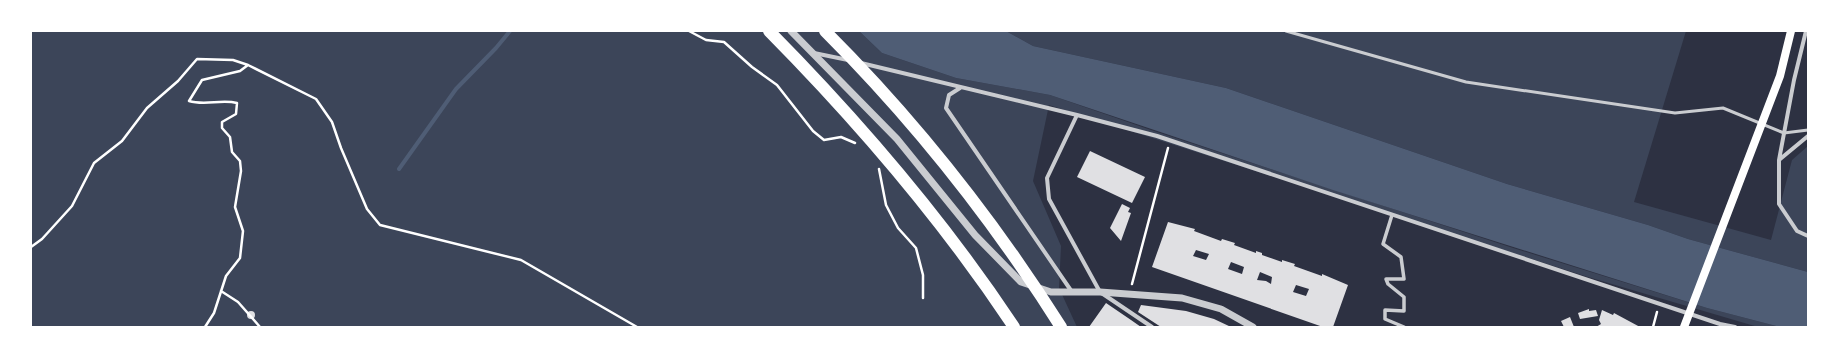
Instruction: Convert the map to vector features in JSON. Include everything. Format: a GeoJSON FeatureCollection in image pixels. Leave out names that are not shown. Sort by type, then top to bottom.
{"type":"FeatureCollection","features":[{"type":"Feature","properties":{"kind":"highway"},"geometry":{"type":"LineString","coordinates":[[769,31],[848,114],[901,176],[976,272],[1014,327]]}},
{"type":"Feature","properties":{"kind":"highway"},"geometry":{"type":"LineString","coordinates":[[825,31],[894,106],[956,179],[1029,276],[1061,327]]}},
{"type":"Feature","properties":{"kind":"main road"},"geometry":{"type":"LineString","coordinates":[[1684,327],[1769,106],[1784,62],[1791,31]]}},
{"type":"Feature","properties":{"kind":"street"},"geometry":{"type":"LineString","coordinates":[[791,31],[897,139],[975,235],[1021,282],[1051,292],[1100,292],[1182,298],[1221,310],[1253,327]]}},
{"type":"Feature","properties":{"kind":"street"},"geometry":{"type":"LineString","coordinates":[[1806,31],[1794,80],[1779,160],[1779,204],[1797,231],[1808,236]]}},
{"type":"Feature","properties":{"kind":"street"},"geometry":{"type":"LineString","coordinates":[[814,53],[1077,115],[1170,141],[1659,304],[1720,324],[1734,327]]}},
{"type":"Feature","properties":{"kind":"street"},"geometry":{"type":"LineString","coordinates":[[960,88],[949,95],[946,108],[1072,292]]}},
{"type":"Feature","properties":{"kind":"street"},"geometry":{"type":"LineString","coordinates":[[1077,115],[1047,178],[1049,199],[1100,292],[1152,327]]}},
{"type":"Feature","properties":{"kind":"street"},"geometry":{"type":"LineString","coordinates":[[1779,160],[1808,136]]}},
{"type":"Feature","properties":{"kind":"street"},"geometry":{"type":"LineString","coordinates":[[1392,215],[1383,244],[1401,257],[1404,279],[1386,279],[1388,284],[1404,297],[1404,310],[1385,310],[1385,319],[1404,327]]}},
{"type":"Feature","properties":{"kind":"lane"},"geometry":{"type":"LineString","coordinates":[[1286,31],[1466,82],[1675,113],[1723,108],[1784,132],[1808,130]]}},
{"type":"Feature","properties":{"kind":"path"},"geometry":{"type":"LineString","coordinates":[[689,31],[706,40],[724,42],[752,67],[777,85],[813,131],[824,140],[841,137],[862,146]]}},
{"type":"Feature","properties":{"kind":"path"},"geometry":{"type":"LineString","coordinates":[[31,247],[42,239],[72,206],[94,163],[122,141],[146,108],[178,81],[197,59],[233,60],[248,65],[316,99],[332,122],[341,148],[367,209],[380,225],[521,260],[638,327]]}},
{"type":"Feature","properties":{"kind":"path"},"geometry":{"type":"LineString","coordinates":[[205,327],[214,313],[226,276],[240,258],[243,231],[235,207],[241,171],[240,161],[232,152],[230,137],[222,128],[222,122],[236,114],[237,104],[227,101],[197,103],[189,101],[202,80],[240,71],[248,65]]}},
{"type":"Feature","properties":{"kind":"path"},"geometry":{"type":"LineString","coordinates":[[1130,294],[1170,141]]}},
{"type":"Feature","properties":{"kind":"path"},"geometry":{"type":"LineString","coordinates":[[878,165],[886,205],[898,228],[916,248],[923,275],[923,298]]}},
{"type":"Feature","properties":{"kind":"path"},"geometry":{"type":"LineString","coordinates":[[221,291],[238,302],[260,327]]}},
{"type":"Feature","properties":{"kind":"path"},"geometry":{"type":"LineString","coordinates":[[1653,327],[1659,304]]}},
{"type":"Feature","properties":{"kind":"shaded area"},"geometry":{"type":"Polygon","coordinates":[[[31,31],[859,31],[882,53],[956,78],[1050,95],[1151,130],[1510,247],[1707,308],[1780,327],[1758,327],[1588,277],[1049,105],[1033,181],[1061,246],[1059,288],[1077,327],[31,327],[31,31]]]}},
{"type":"Feature","properties":{"kind":"shaded area"},"geometry":{"type":"Polygon","coordinates":[[[859,31],[1006,31],[1033,46],[1226,88],[1507,184],[1648,225],[1688,239],[1808,272],[1808,327],[1780,327],[1707,308],[1333,190],[1050,95],[956,78],[882,53],[859,31]]]}},
{"type":"Feature","properties":{"kind":"shaded area"},"geometry":{"type":"Polygon","coordinates":[[[1006,31],[1686,31],[1634,202],[1771,240],[1792,160],[1808,146],[1808,272],[1688,239],[1648,225],[1507,184],[1226,88],[1033,46],[1006,31]]]}},
{"type":"Feature","properties":{"kind":"building"},"geometry":{"type":"Polygon","coordinates":[[[1090,151],[1145,177],[1132,203],[1077,177],[1090,151]]]}},
{"type":"Feature","properties":{"kind":"building"},"geometry":{"type":"Polygon","coordinates":[[[1122,204],[1130,208],[1128,212],[1131,213],[1121,241],[1110,228],[1122,204]]]}},
{"type":"Feature","properties":{"kind":"building"},"geometry":{"type":"Polygon","coordinates":[[[1168,222],[1195,229],[1194,231],[1221,241],[1222,239],[1235,243],[1234,245],[1256,253],[1256,251],[1262,253],[1262,255],[1282,262],[1282,260],[1295,264],[1294,266],[1322,276],[1322,274],[1348,285],[1333,327],[1323,327],[1152,267],[1168,222]],[[1196,250],[1193,256],[1206,260],[1209,254],[1196,250]],[[1231,262],[1228,269],[1242,274],[1244,267],[1231,262]],[[1260,272],[1257,280],[1266,281],[1271,284],[1272,277],[1260,272]],[[1296,285],[1293,292],[1306,296],[1309,289],[1296,285]]]}},
{"type":"Feature","properties":{"kind":"building"},"geometry":{"type":"Polygon","coordinates":[[[1106,303],[1131,320],[1141,327],[1089,327],[1106,303]]]}},
{"type":"Feature","properties":{"kind":"building"},"geometry":{"type":"Polygon","coordinates":[[[1141,305],[1186,311],[1214,319],[1231,327],[1161,327],[1138,312],[1141,305]]]}},
{"type":"Feature","properties":{"kind":"building"},"geometry":{"type":"Polygon","coordinates":[[[1589,309],[1589,311],[1596,310],[1598,316],[1580,319],[1578,313],[1589,309]]]}},
{"type":"Feature","properties":{"kind":"building"},"geometry":{"type":"Polygon","coordinates":[[[1602,310],[1613,315],[1614,313],[1640,327],[1596,327],[1601,324],[1599,320],[1602,310]]]}},
{"type":"Feature","properties":{"kind":"building"},"geometry":{"type":"Polygon","coordinates":[[[251,311],[254,312],[254,318],[251,319],[248,318],[247,315],[248,312],[251,311]]]}},
{"type":"Feature","properties":{"kind":"building"},"geometry":{"type":"Polygon","coordinates":[[[1570,317],[1574,327],[1564,327],[1561,321],[1570,317]]]}},
{"type":"Feature","properties":{"kind":"waterway"},"geometry":{"type":"LineString","coordinates":[[399,169],[456,89],[496,48],[510,31]]}}]}
